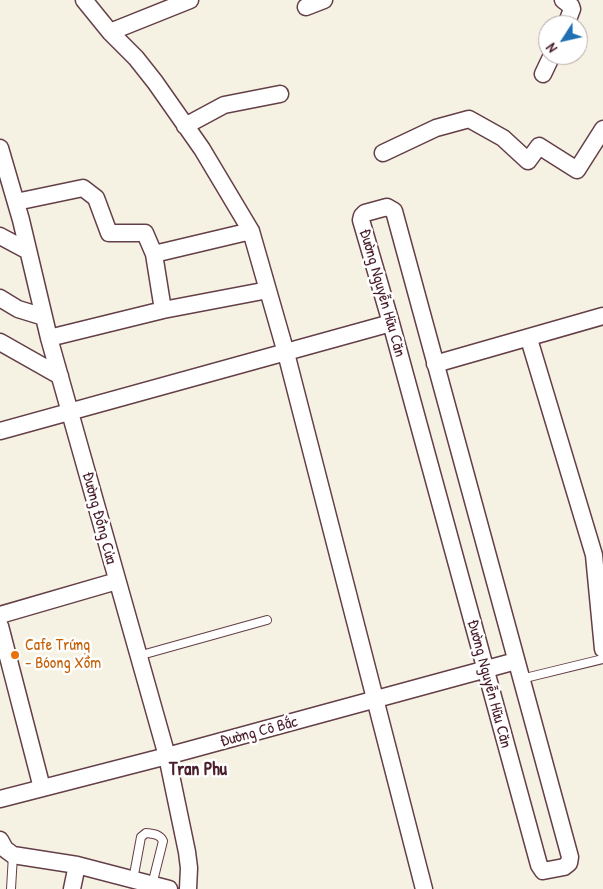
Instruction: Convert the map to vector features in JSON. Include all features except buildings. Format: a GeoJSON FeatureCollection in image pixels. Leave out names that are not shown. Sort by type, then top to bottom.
{"type":"FeatureCollection","features":[{"type":"Feature","properties":{"kind":"street"},"geometry":{"type":"LineString","coordinates":[[84,0],[155,82],[202,149],[251,231],[286,353],[424,889]]}},
{"type":"Feature","properties":{"kind":"street"},"geometry":{"type":"LineString","coordinates":[[110,32],[190,0]]}},
{"type":"Feature","properties":{"kind":"street"},"geometry":{"type":"LineString","coordinates":[[306,7],[324,0]]}},
{"type":"Feature","properties":{"kind":"street"},"geometry":{"type":"LineString","coordinates":[[563,0],[571,6],[570,15]]}},
{"type":"Feature","properties":{"kind":"street"},"geometry":{"type":"LineString","coordinates":[[543,74],[547,65]]}},
{"type":"Feature","properties":{"kind":"street"},"geometry":{"type":"LineString","coordinates":[[185,126],[224,105],[280,94]]}},
{"type":"Feature","properties":{"kind":"street"},"geometry":{"type":"LineString","coordinates":[[383,153],[436,128],[469,119],[503,138],[528,161],[539,146],[576,170],[603,129]]}},
{"type":"Feature","properties":{"kind":"street","name":"Đường Đồng Cửa"},"geometry":{"type":"LineString","coordinates":[[1,158],[16,202],[49,338],[167,756],[187,852],[189,868],[188,889]]}},
{"type":"Feature","properties":{"kind":"street"},"geometry":{"type":"LineString","coordinates":[[16,202],[83,188],[96,198],[109,233],[145,233],[154,254],[163,310]]}},
{"type":"Feature","properties":{"kind":"street","name":"Đường Nguyễn Hữu Căn"},"geometry":{"type":"LineString","coordinates":[[387,207],[394,211],[435,364],[570,857],[567,865],[545,871],[541,870],[539,865],[391,323],[361,220],[365,213],[387,207]]}},
{"type":"Feature","properties":{"kind":"street"},"geometry":{"type":"LineString","coordinates":[[154,254],[251,231]]}},
{"type":"Feature","properties":{"kind":"street"},"geometry":{"type":"LineString","coordinates":[[0,236],[28,251]]}},
{"type":"Feature","properties":{"kind":"street"},"geometry":{"type":"LineString","coordinates":[[49,338],[163,310],[268,290]]}},
{"type":"Feature","properties":{"kind":"street"},"geometry":{"type":"LineString","coordinates":[[0,298],[18,309],[44,317]]}},
{"type":"Feature","properties":{"kind":"street"},"geometry":{"type":"LineString","coordinates":[[435,364],[529,339],[603,316]]}},
{"type":"Feature","properties":{"kind":"street"},"geometry":{"type":"LineString","coordinates":[[0,431],[391,323]]}},
{"type":"Feature","properties":{"kind":"street"},"geometry":{"type":"LineString","coordinates":[[529,339],[594,555],[603,649]]}},
{"type":"Feature","properties":{"kind":"street"},"geometry":{"type":"LineString","coordinates":[[0,342],[60,376]]}},
{"type":"Feature","properties":{"kind":"street"},"geometry":{"type":"LineString","coordinates":[[0,615],[117,581]]}},
{"type":"Feature","properties":{"kind":"street"},"geometry":{"type":"LineString","coordinates":[[0,626],[42,788]]}},
{"type":"Feature","properties":{"kind":"street","name":"Đường Cô Bắc"},"geometry":{"type":"LineString","coordinates":[[0,799],[167,756],[516,661]]}},
{"type":"Feature","properties":{"kind":"street"},"geometry":{"type":"LineString","coordinates":[[0,840],[5,849],[13,855],[78,865],[169,889]]}},
{"type":"Feature","properties":{"kind":"street"},"geometry":{"type":"LineString","coordinates":[[72,889],[78,865]]}},
{"type":"Feature","properties":{"kind":"lane"},"geometry":{"type":"LineString","coordinates":[[138,656],[268,620]]}},
{"type":"Feature","properties":{"kind":"lane"},"geometry":{"type":"LineString","coordinates":[[521,679],[603,659]]}},
{"type":"Feature","properties":{"kind":"lane"},"geometry":{"type":"LineString","coordinates":[[133,880],[141,837],[146,833],[156,834],[163,841],[152,885]]}},
{"type":"Feature","properties":{"kind":"lane"},"geometry":{"type":"LineString","coordinates":[[11,889],[13,855]]}},
{"type":"Feature","properties":{"kind":"place","name":"Cafe Trứng - Bóong Xồm"},"geometry":{"type":"Point","coordinates":[15,655]}},
{"type":"Feature","properties":{"kind":"district","name":"Tran Phu"},"geometry":{"type":"Point","coordinates":[198,770]}}]}
